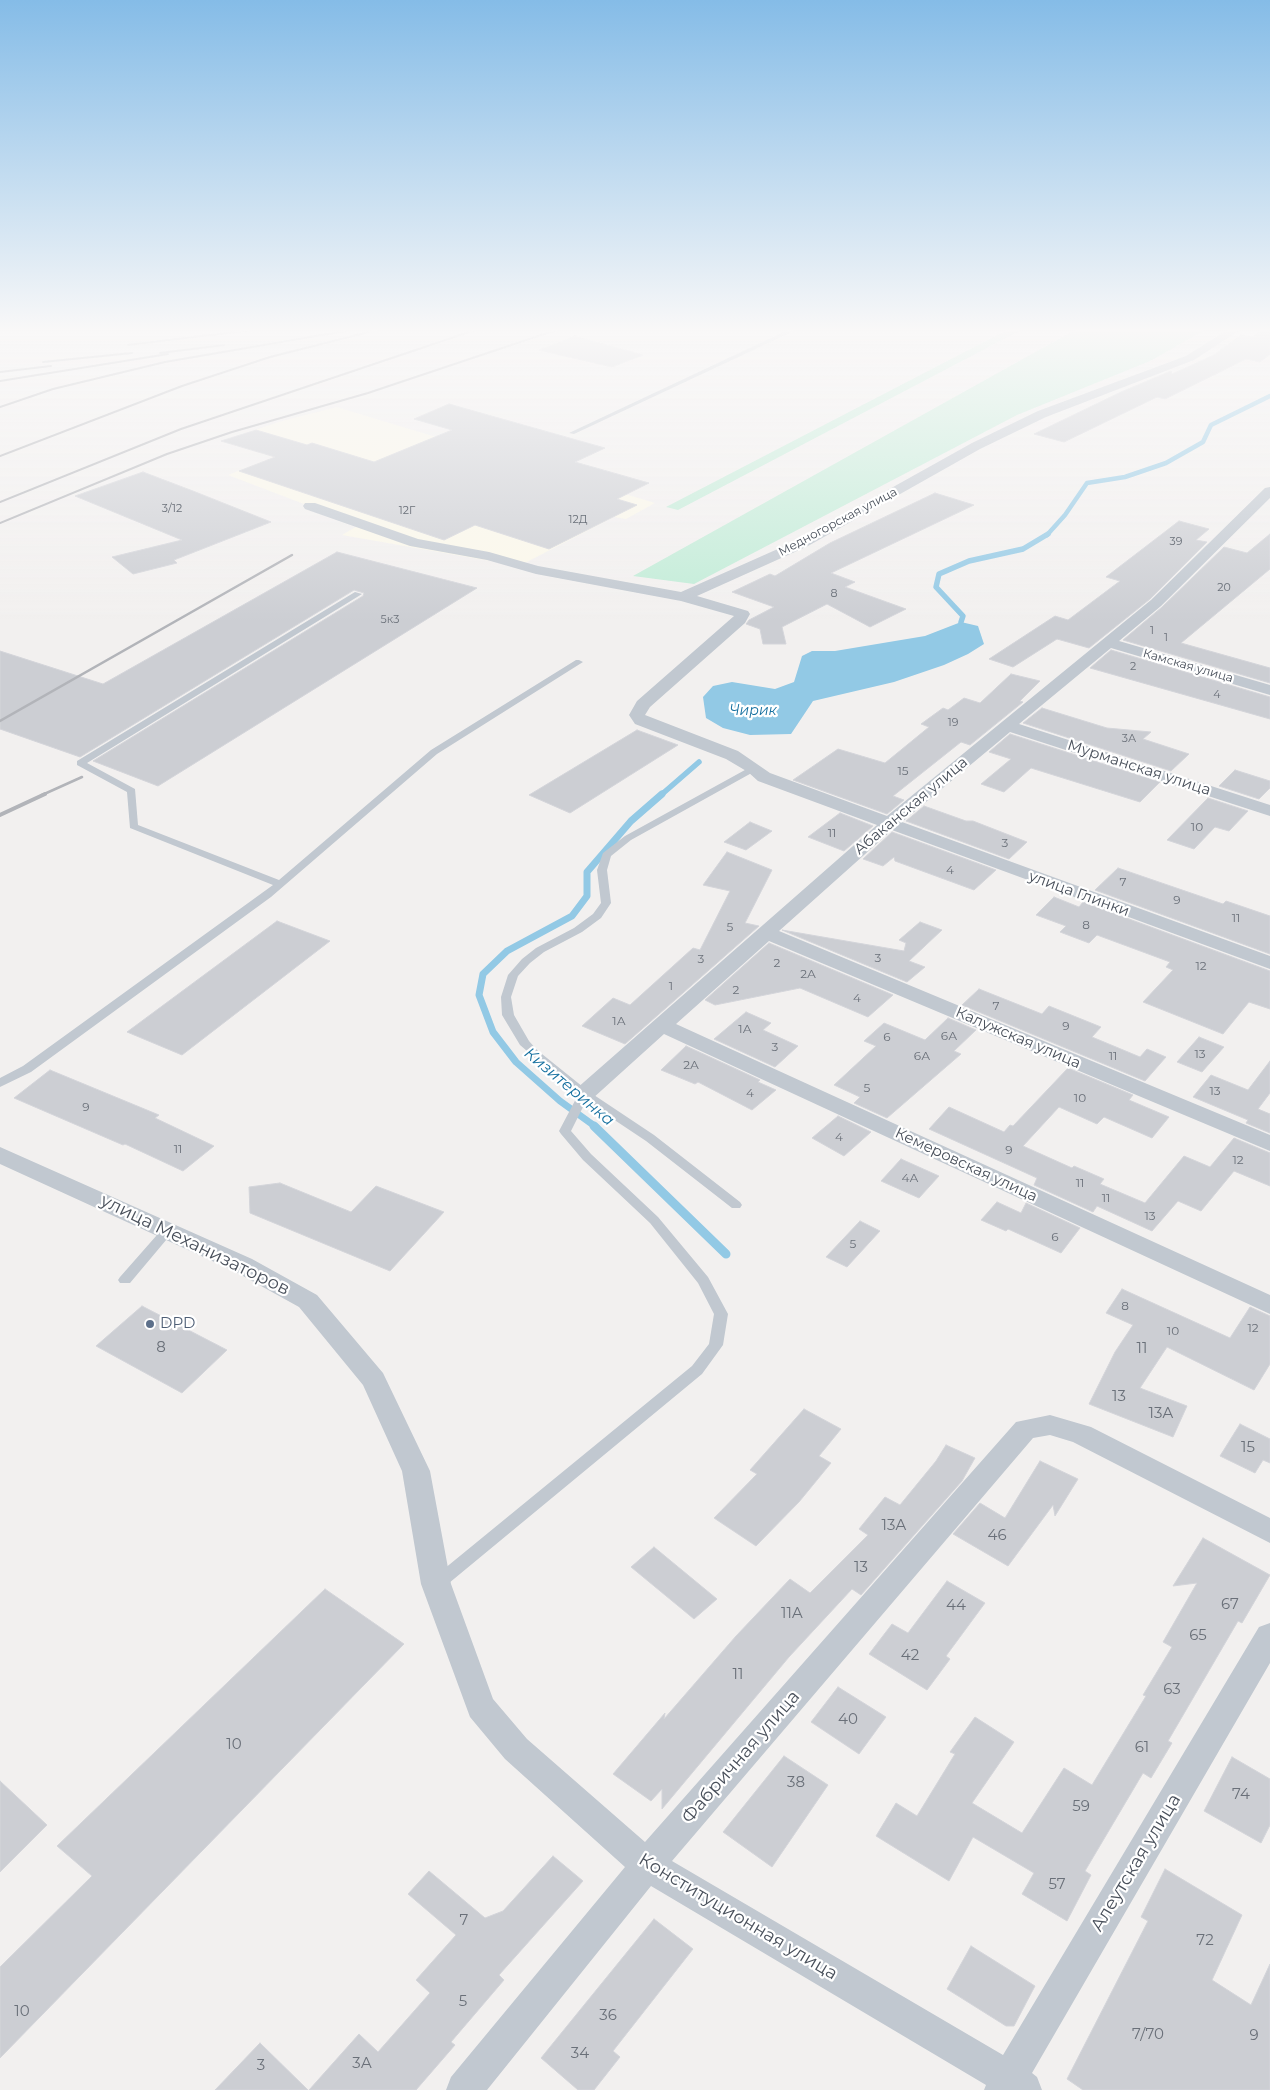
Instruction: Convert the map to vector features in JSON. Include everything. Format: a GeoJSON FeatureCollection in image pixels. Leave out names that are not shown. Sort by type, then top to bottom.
{"type":"FeatureCollection","features":[{"type":"Feature","properties":{"kind":"street","name":"Медногорская улица"},"geometry":{"type":"LineString","coordinates":[[683,597],[802,543],[976,446],[1014,428]]}},
{"type":"Feature","properties":{"kind":"street","name":"Абаканская улица"},"geometry":{"type":"LineString","coordinates":[[584,1094],[888,824],[1008,726],[1106,642],[1156,603],[1270,491]]}},
{"type":"Feature","properties":{"kind":"street"},"geometry":{"type":"LineString","coordinates":[[310,506],[415,543],[489,556],[536,570],[683,597]]}},
{"type":"Feature","properties":{"kind":"street","name":"улица Глинки"},"geometry":{"type":"LineString","coordinates":[[683,597],[728,608],[743,614],[740,620],[643,704],[637,715],[640,720],[732,755],[754,768],[764,777],[1270,964]]}},
{"type":"Feature","properties":{"kind":"street","name":"Камская улица"},"geometry":{"type":"LineString","coordinates":[[1106,642],[1270,690]]}},
{"type":"Feature","properties":{"kind":"street","name":"Мурманская улица"},"geometry":{"type":"LineString","coordinates":[[1008,726],[1270,811]]}},
{"type":"Feature","properties":{"kind":"street","name":"Калужская улица"},"geometry":{"type":"LineString","coordinates":[[765,932],[1270,1144]]}},
{"type":"Feature","properties":{"kind":"street","name":"Кемеровская улица"},"geometry":{"type":"LineString","coordinates":[[661,1025],[1270,1305]]}},
{"type":"Feature","properties":{"kind":"street","name":"улица Механизаторов"},"geometry":{"type":"LineString","coordinates":[[0,1155],[243,1265],[308,1301],[374,1380],[416,1470],[436,1584],[481,1707]]}},
{"type":"Feature","properties":{"kind":"street","name":"Фабричная улица"},"geometry":{"type":"LineString","coordinates":[[464,2090],[647,1865],[1025,1429],[1050,1425],[1081,1434],[1270,1531]]}},
{"type":"Feature","properties":{"kind":"street","name":"Алеутская улица"},"geometry":{"type":"LineString","coordinates":[[1011,2086],[1270,1636]]}},
{"type":"Feature","properties":{"kind":"street","name":"Конституционная улица"},"geometry":{"type":"LineString","coordinates":[[481,1707],[516,1749],[647,1865],[1011,2086]]}},
{"type":"Feature","properties":{"kind":"lane"},"geometry":{"type":"LineString","coordinates":[[572,433],[584,428]]}},
{"type":"Feature","properties":{"kind":"lane"},"geometry":{"type":"LineString","coordinates":[[280,884],[133,826],[132,791],[80,763],[358,594]]}},
{"type":"Feature","properties":{"kind":"lane"},"geometry":{"type":"LineString","coordinates":[[0,1083],[27,1070],[280,884],[434,752],[579,662]]}},
{"type":"Feature","properties":{"kind":"lane"},"geometry":{"type":"LineString","coordinates":[[736,1205],[650,1138],[584,1094],[524,1044],[508,1015],[506,997],[513,975],[540,950],[578,930],[598,916],[606,903],[602,870],[606,855],[628,838],[754,768]]}},
{"type":"Feature","properties":{"kind":"lane","name":"Абаканская улица"},"geometry":{"type":"LineString","coordinates":[[436,1584],[697,1370],[716,1345],[721,1314],[703,1280],[654,1220],[587,1157],[565,1131],[584,1094]]}},
{"type":"Feature","properties":{"kind":"lane"},"geometry":{"type":"LineString","coordinates":[[125,1280],[168,1230]]}},
{"type":"Feature","properties":{"kind":"shaded area"},"geometry":{"type":"Polygon","coordinates":[[[262,428],[405,428],[655,503],[626,519],[614,517],[519,566],[342,535],[359,525],[228,475],[274,457],[221,441],[262,428]]]}},
{"type":"Feature","properties":{"kind":"green space"},"geometry":{"type":"Polygon","coordinates":[[[819,428],[835,428],[678,510],[666,507],[819,428]]]}},
{"type":"Feature","properties":{"kind":"green space"},"geometry":{"type":"Polygon","coordinates":[[[900,428],[993,428],[694,584],[633,576],[900,428]]]}},
{"type":"Feature","properties":{"kind":"water","name":"Чирик"},"geometry":{"type":"Polygon","coordinates":[[[961,622],[978,626],[984,644],[944,665],[894,682],[813,701],[791,734],[750,735],[723,728],[706,718],[703,697],[713,686],[732,682],[775,689],[794,682],[802,656],[812,651],[835,651],[925,636],[961,622]]]}},
{"type":"Feature","properties":{"kind":"building"},"geometry":{"type":"Polygon","coordinates":[[[443,428],[532,428],[605,448],[575,462],[649,483],[617,499],[637,505],[549,549],[475,525],[444,540],[239,471],[275,457],[221,441],[256,430],[307,445],[312,443],[374,462],[452,430],[443,428]]]}},
{"type":"Feature","properties":{"kind":"building"},"geometry":{"type":"Polygon","coordinates":[[[1047,428],[1094,428],[1064,442],[1034,434],[1047,428]]]}},
{"type":"Feature","properties":{"kind":"building"},"geometry":{"type":"Polygon","coordinates":[[[143,472],[271,522],[174,560],[177,563],[133,574],[112,557],[182,540],[75,496],[143,472]]]}},
{"type":"Feature","properties":{"kind":"building"},"geometry":{"type":"Polygon","coordinates":[[[935,493],[974,505],[831,573],[855,582],[845,587],[906,609],[870,627],[827,604],[782,627],[786,644],[763,644],[760,629],[746,624],[749,620],[774,607],[732,592],[770,574],[775,576],[830,543],[935,493]]]}},
{"type":"Feature","properties":{"kind":"building"},"geometry":{"type":"Polygon","coordinates":[[[1179,521],[1209,529],[1196,540],[1207,542],[1150,599],[1089,648],[1057,639],[1013,667],[989,659],[1055,616],[1068,620],[1120,581],[1106,577],[1179,521]]]}},
{"type":"Feature","properties":{"kind":"building"},"geometry":{"type":"Polygon","coordinates":[[[1270,534],[1270,569],[1181,643],[1270,668],[1270,683],[1123,640],[1162,607],[1224,547],[1247,553],[1270,534]]]}},
{"type":"Feature","properties":{"kind":"building"},"geometry":{"type":"Polygon","coordinates":[[[337,552],[477,588],[158,786],[93,761],[363,596],[364,593],[354,590],[80,757],[0,729],[0,651],[103,684],[337,552]]]}},
{"type":"Feature","properties":{"kind":"building"},"geometry":{"type":"Polygon","coordinates":[[[1111,650],[1270,697],[1270,719],[1090,668],[1111,650]]]}},
{"type":"Feature","properties":{"kind":"building"},"geometry":{"type":"Polygon","coordinates":[[[1011,674],[1040,681],[1020,701],[1023,702],[970,745],[961,742],[893,796],[904,800],[887,814],[793,780],[838,749],[885,763],[929,727],[921,724],[943,708],[948,710],[964,698],[980,703],[1011,674]]]}},
{"type":"Feature","properties":{"kind":"building"},"geometry":{"type":"Polygon","coordinates":[[[1042,708],[1107,728],[1151,732],[1143,739],[1189,754],[1171,771],[1023,723],[1042,708]]]}},
{"type":"Feature","properties":{"kind":"building"},"geometry":{"type":"Polygon","coordinates":[[[637,730],[678,745],[570,813],[529,795],[637,730]]]}},
{"type":"Feature","properties":{"kind":"building"},"geometry":{"type":"Polygon","coordinates":[[[1010,734],[1160,782],[1140,802],[1031,768],[1004,792],[981,784],[1011,759],[989,752],[1010,734]]]}},
{"type":"Feature","properties":{"kind":"building"},"geometry":{"type":"Polygon","coordinates":[[[1235,770],[1270,781],[1270,788],[1259,799],[1219,786],[1235,770]]]}},
{"type":"Feature","properties":{"kind":"building"},"geometry":{"type":"Polygon","coordinates":[[[1208,798],[1248,811],[1229,831],[1215,827],[1194,849],[1167,840],[1208,798]]]}},
{"type":"Feature","properties":{"kind":"building"},"geometry":{"type":"Polygon","coordinates":[[[924,806],[966,821],[973,821],[1027,842],[1009,859],[906,821],[924,806]]]}},
{"type":"Feature","properties":{"kind":"building"},"geometry":{"type":"Polygon","coordinates":[[[840,813],[873,826],[844,851],[808,837],[840,813]]]}},
{"type":"Feature","properties":{"kind":"building"},"geometry":{"type":"Polygon","coordinates":[[[750,822],[772,831],[746,850],[724,842],[750,822]]]}},
{"type":"Feature","properties":{"kind":"building"},"geometry":{"type":"Polygon","coordinates":[[[892,832],[996,870],[974,890],[895,861],[894,857],[883,866],[863,859],[892,832]]]}},
{"type":"Feature","properties":{"kind":"building"},"geometry":{"type":"Polygon","coordinates":[[[727,852],[772,870],[745,923],[759,926],[625,1044],[582,1026],[613,998],[630,1005],[693,948],[700,950],[730,891],[703,885],[727,852]]]}},
{"type":"Feature","properties":{"kind":"building"},"geometry":{"type":"Polygon","coordinates":[[[1118,868],[1223,904],[1226,901],[1270,916],[1270,954],[1095,890],[1118,868]]]}},
{"type":"Feature","properties":{"kind":"building"},"geometry":{"type":"Polygon","coordinates":[[[1054,897],[1079,907],[1083,902],[1270,971],[1270,1009],[1249,1002],[1223,1034],[1143,1002],[1173,970],[1166,967],[1170,962],[1097,935],[1089,943],[1060,932],[1066,926],[1036,915],[1054,897]]]}},
{"type":"Feature","properties":{"kind":"building"},"geometry":{"type":"Polygon","coordinates":[[[277,921],[330,941],[182,1055],[127,1032],[277,921]]]}},
{"type":"Feature","properties":{"kind":"building"},"geometry":{"type":"Polygon","coordinates":[[[920,922],[942,930],[909,961],[925,967],[907,982],[782,930],[904,951],[906,943],[899,940],[920,922]]]}},
{"type":"Feature","properties":{"kind":"building"},"geometry":{"type":"Polygon","coordinates":[[[769,943],[893,995],[868,1017],[800,988],[715,1005],[705,1000],[769,943]]]}},
{"type":"Feature","properties":{"kind":"building"},"geometry":{"type":"Polygon","coordinates":[[[979,989],[1042,1014],[1049,1006],[1101,1027],[1092,1037],[1140,1057],[1147,1049],[1166,1057],[1145,1081],[962,1005],[979,989]]]}},
{"type":"Feature","properties":{"kind":"building"},"geometry":{"type":"Polygon","coordinates":[[[746,1012],[771,1023],[763,1030],[798,1046],[775,1067],[714,1039],[746,1012]]]}},
{"type":"Feature","properties":{"kind":"building"},"geometry":{"type":"Polygon","coordinates":[[[948,1018],[976,1030],[954,1051],[961,1054],[887,1118],[854,1103],[860,1097],[834,1085],[876,1046],[864,1041],[884,1023],[925,1040],[948,1018]]]}},
{"type":"Feature","properties":{"kind":"building"},"geometry":{"type":"Polygon","coordinates":[[[1199,1037],[1224,1047],[1202,1072],[1177,1062],[1199,1037]]]}},
{"type":"Feature","properties":{"kind":"building"},"geometry":{"type":"Polygon","coordinates":[[[686,1046],[760,1080],[758,1082],[776,1090],[752,1110],[698,1082],[695,1084],[661,1070],[686,1046]]]}},
{"type":"Feature","properties":{"kind":"building"},"geometry":{"type":"Polygon","coordinates":[[[1270,1061],[1270,1093],[1258,1109],[1270,1114],[1270,1133],[1246,1123],[1248,1120],[1193,1097],[1211,1075],[1248,1090],[1270,1061]]]}},
{"type":"Feature","properties":{"kind":"building"},"geometry":{"type":"Polygon","coordinates":[[[1068,1068],[1133,1095],[1129,1100],[1169,1117],[1152,1138],[1104,1117],[1097,1124],[1059,1107],[1023,1146],[1072,1168],[1074,1166],[1104,1179],[1100,1184],[1145,1203],[1184,1156],[1210,1167],[1234,1138],[1270,1153],[1270,1186],[1234,1171],[1201,1211],[1178,1201],[1152,1231],[1097,1206],[1093,1212],[1034,1185],[1037,1178],[929,1129],[949,1107],[1004,1132],[1010,1125],[1013,1126],[1068,1068]]]}},
{"type":"Feature","properties":{"kind":"building"},"geometry":{"type":"Polygon","coordinates":[[[50,1070],[159,1115],[155,1118],[214,1146],[183,1171],[125,1144],[123,1145],[14,1098],[50,1070]]]}},
{"type":"Feature","properties":{"kind":"building"},"geometry":{"type":"Polygon","coordinates":[[[838,1116],[871,1132],[844,1156],[812,1138],[838,1116]]]}},
{"type":"Feature","properties":{"kind":"building"},"geometry":{"type":"Polygon","coordinates":[[[901,1159],[939,1176],[919,1198],[881,1181],[901,1159]]]}},
{"type":"Feature","properties":{"kind":"building"},"geometry":{"type":"Polygon","coordinates":[[[280,1183],[351,1212],[376,1186],[444,1212],[390,1271],[250,1213],[249,1187],[280,1183]]]}},
{"type":"Feature","properties":{"kind":"building"},"geometry":{"type":"Polygon","coordinates":[[[997,1202],[1021,1213],[1026,1203],[1080,1228],[1061,1253],[1008,1229],[1006,1231],[981,1220],[997,1202]]]}},
{"type":"Feature","properties":{"kind":"building"},"geometry":{"type":"Polygon","coordinates":[[[860,1221],[880,1231],[847,1267],[826,1257],[860,1221]]]}},
{"type":"Feature","properties":{"kind":"building"},"geometry":{"type":"Polygon","coordinates":[[[1122,1289],[1230,1338],[1250,1307],[1270,1316],[1270,1364],[1254,1390],[1167,1347],[1140,1388],[1187,1406],[1173,1437],[1089,1404],[1115,1352],[1133,1325],[1106,1313],[1122,1289]]]}},
{"type":"Feature","properties":{"kind":"building"},"geometry":{"type":"Polygon","coordinates":[[[142,1306],[227,1350],[182,1393],[96,1346],[142,1306]]]}},
{"type":"Feature","properties":{"kind":"building"},"geometry":{"type":"Polygon","coordinates":[[[804,1409],[841,1429],[819,1456],[831,1463],[799,1502],[756,1546],[714,1518],[757,1474],[750,1470],[804,1409]]]}},
{"type":"Feature","properties":{"kind":"building"},"geometry":{"type":"Polygon","coordinates":[[[1240,1424],[1270,1439],[1270,1463],[1263,1460],[1255,1473],[1220,1456],[1240,1424]]]}},
{"type":"Feature","properties":{"kind":"building"},"geometry":{"type":"Polygon","coordinates":[[[946,1445],[975,1458],[962,1481],[861,1595],[852,1589],[789,1657],[662,1809],[662,1789],[651,1801],[613,1774],[665,1713],[664,1719],[736,1636],[790,1579],[810,1593],[868,1535],[859,1529],[885,1497],[900,1505],[936,1461],[946,1445]]]}},
{"type":"Feature","properties":{"kind":"building"},"geometry":{"type":"Polygon","coordinates":[[[1040,1461],[1078,1479],[1055,1516],[1053,1505],[1008,1566],[953,1534],[980,1503],[1005,1518],[1040,1461]]]}},
{"type":"Feature","properties":{"kind":"building"},"geometry":{"type":"Polygon","coordinates":[[[1203,1538],[1270,1575],[1242,1623],[1238,1621],[1168,1741],[1172,1743],[1151,1778],[1143,1773],[1085,1871],[1091,1875],[1067,1921],[1022,1894],[1034,1873],[973,1837],[949,1881],[876,1836],[896,1803],[917,1816],[955,1754],[950,1752],[975,1717],[1014,1742],[972,1803],[1022,1833],[1064,1768],[1092,1785],[1146,1696],[1143,1695],[1172,1647],[1163,1642],[1197,1583],[1173,1586],[1203,1538]]]}},
{"type":"Feature","properties":{"kind":"building"},"geometry":{"type":"Polygon","coordinates":[[[654,1547],[717,1599],[694,1619],[631,1567],[654,1547]]]}},
{"type":"Feature","properties":{"kind":"building"},"geometry":{"type":"Polygon","coordinates":[[[947,1581],[985,1603],[946,1656],[950,1659],[927,1690],[869,1654],[892,1624],[908,1633],[947,1581]]]}},
{"type":"Feature","properties":{"kind":"building"},"geometry":{"type":"Polygon","coordinates":[[[325,1589],[404,1644],[0,2058],[0,1967],[92,1876],[57,1846],[325,1589]]]}},
{"type":"Feature","properties":{"kind":"building"},"geometry":{"type":"Polygon","coordinates":[[[838,1687],[886,1717],[859,1754],[811,1722],[838,1687]]]}},
{"type":"Feature","properties":{"kind":"building"},"geometry":{"type":"Polygon","coordinates":[[[784,1756],[828,1785],[772,1867],[723,1832],[784,1756]]]}},
{"type":"Feature","properties":{"kind":"building"},"geometry":{"type":"Polygon","coordinates":[[[1232,1757],[1270,1779],[1270,1825],[1261,1843],[1204,1811],[1232,1757]]]}},
{"type":"Feature","properties":{"kind":"building"},"geometry":{"type":"Polygon","coordinates":[[[0,1781],[47,1825],[0,1872],[0,1781]]]}},
{"type":"Feature","properties":{"kind":"building"},"geometry":{"type":"Polygon","coordinates":[[[553,1856],[583,1881],[499,1975],[504,1980],[451,2042],[455,2045],[416,2090],[309,2090],[359,2034],[378,2052],[430,1993],[416,1980],[456,1935],[408,1894],[429,1871],[485,1918],[503,1911],[553,1856]]]}},
{"type":"Feature","properties":{"kind":"building"},"geometry":{"type":"Polygon","coordinates":[[[1165,1869],[1242,1915],[1212,1980],[1251,2005],[1270,1964],[1270,2090],[1083,2090],[1067,2079],[1148,1921],[1141,1917],[1165,1869]]]}},
{"type":"Feature","properties":{"kind":"building"},"geometry":{"type":"Polygon","coordinates":[[[654,1919],[693,1949],[613,2051],[620,2057],[594,2090],[578,2090],[541,2058],[654,1919]]]}},
{"type":"Feature","properties":{"kind":"building"},"geometry":{"type":"Polygon","coordinates":[[[971,1946],[1035,1986],[1014,2026],[1006,2026],[947,1989],[971,1946]]]}},
{"type":"Feature","properties":{"kind":"building"},"geometry":{"type":"Polygon","coordinates":[[[260,2043],[308,2090],[215,2090],[260,2043]]]}},
{"type":"Feature","properties":{"kind":"waterway","name":"Кизитеринка"},"geometry":{"type":"LineString","coordinates":[[1048,534],[1065,515],[1087,483],[1125,477],[1166,463],[1203,442],[1210,428]]}},
{"type":"Feature","properties":{"kind":"waterway","name":"Кизитеринка"},"geometry":{"type":"LineString","coordinates":[[961,622],[963,616],[936,587],[939,574],[969,561],[1023,549],[1048,534]]}},
{"type":"Feature","properties":{"kind":"waterway","name":"Кизитеринка"},"geometry":{"type":"LineString","coordinates":[[661,795],[699,762]]}},
{"type":"Feature","properties":{"kind":"waterway","name":"Кизитеринка"},"geometry":{"type":"LineString","coordinates":[[596,1127],[560,1101],[516,1062],[493,1032],[479,995],[483,974],[507,951],[572,916],[587,896],[587,872],[631,821],[662,794]]}},
{"type":"Feature","properties":{"kind":"waterway","name":"Кизитеринка"},"geometry":{"type":"LineString","coordinates":[[594,1126],[726,1254]]}},
{"type":"Feature","properties":{"kind":"railway"},"geometry":{"type":"LineString","coordinates":[[0,456],[74,428]]}},
{"type":"Feature","properties":{"kind":"railway"},"geometry":{"type":"LineString","coordinates":[[0,502],[185,428]]}},
{"type":"Feature","properties":{"kind":"railway"},"geometry":{"type":"LineString","coordinates":[[0,523],[167,454],[248,428]]}},
{"type":"Feature","properties":{"kind":"railway"},"geometry":{"type":"LineString","coordinates":[[0,721],[292,555]]}},
{"type":"Feature","properties":{"kind":"railway"},"geometry":{"type":"LineString","coordinates":[[42,795],[82,777]]}},
{"type":"Feature","properties":{"kind":"railway"},"geometry":{"type":"LineString","coordinates":[[0,815],[45,794]]}},
{"type":"Feature","properties":{"kind":"place","name":"DPD"},"geometry":{"type":"Point","coordinates":[150,1324]}}]}
